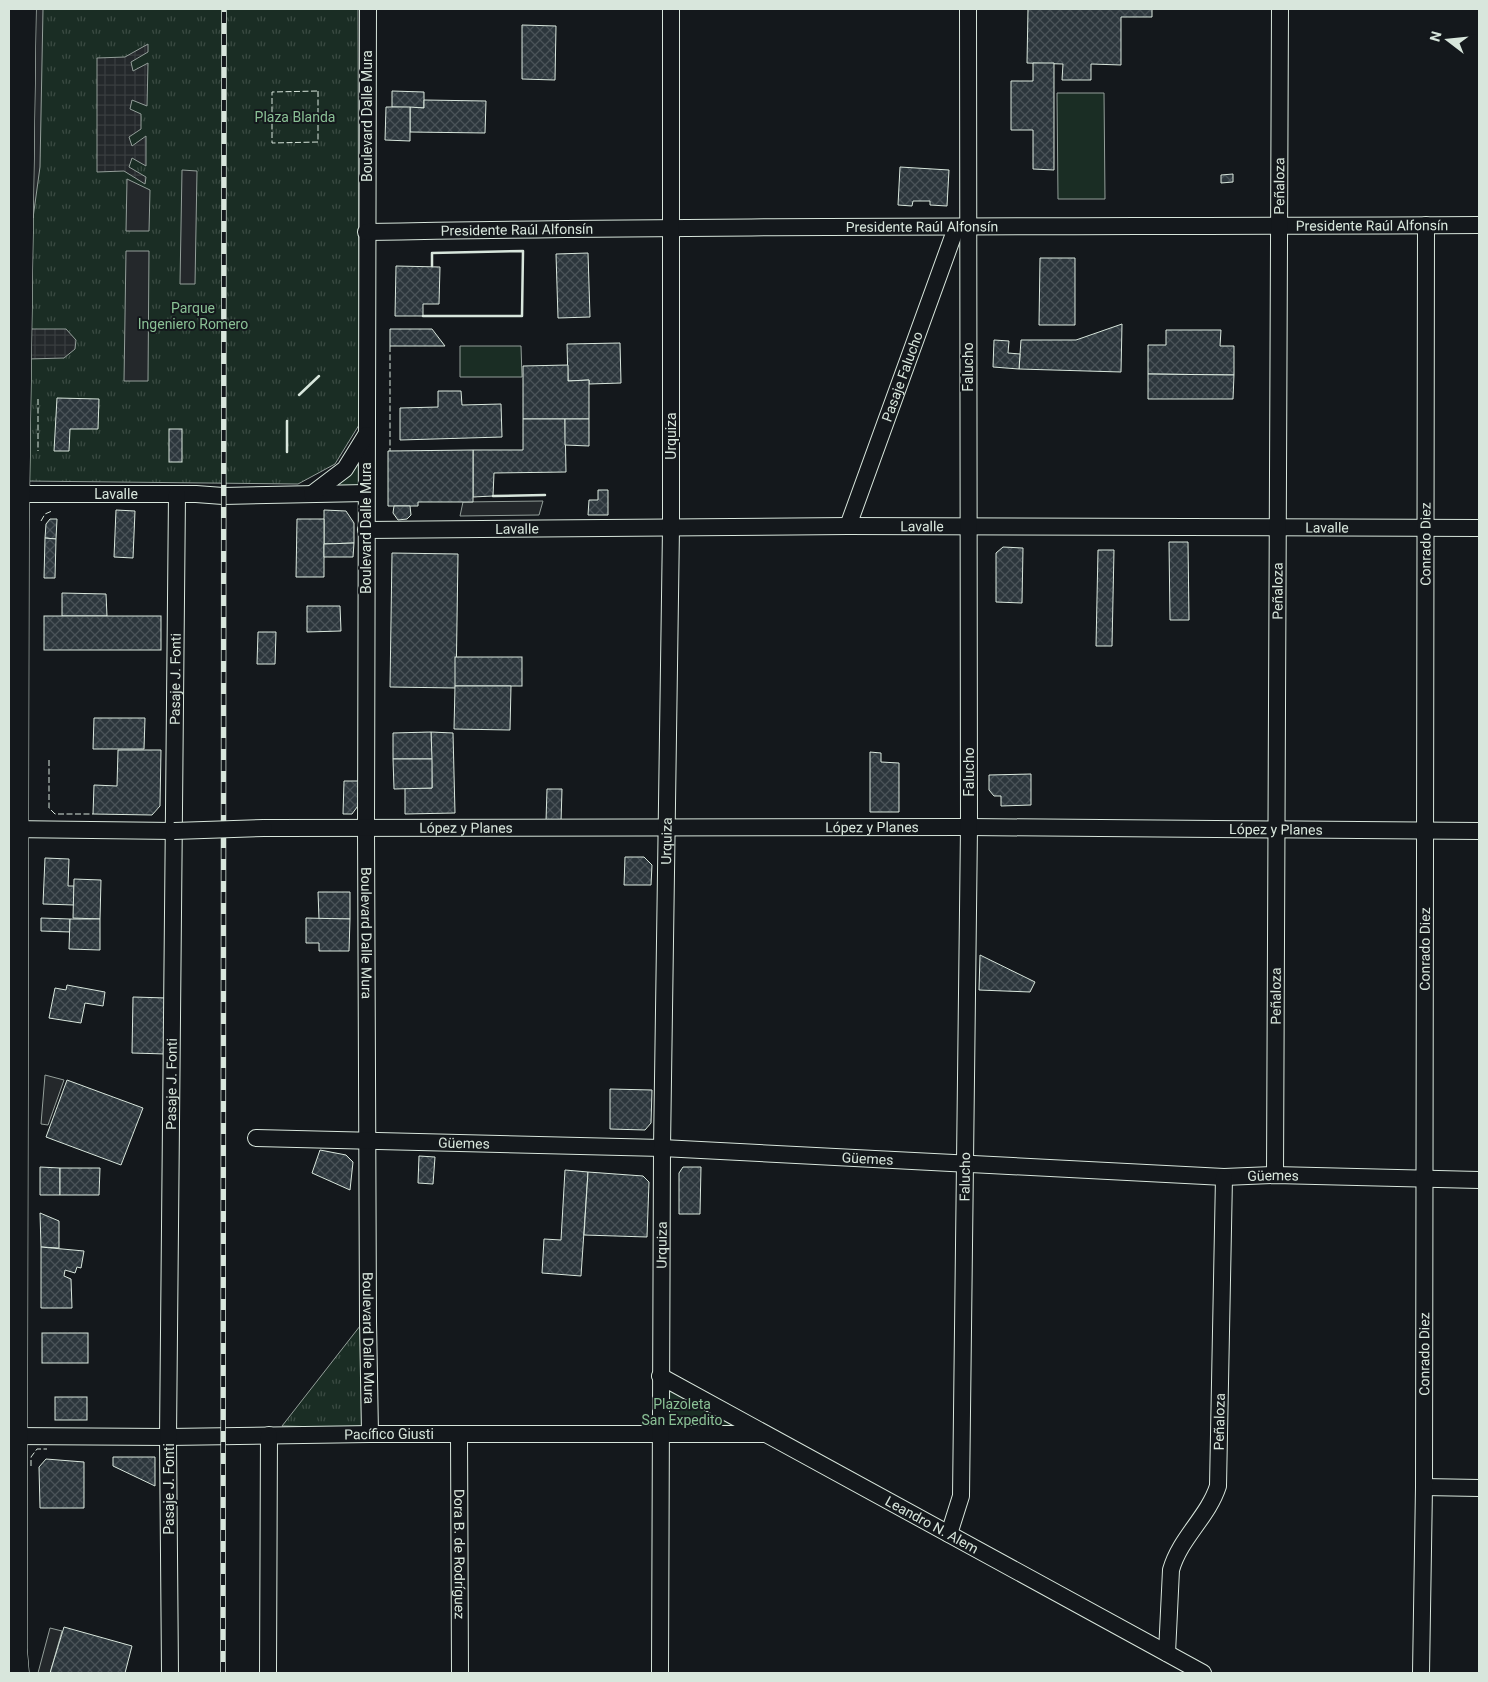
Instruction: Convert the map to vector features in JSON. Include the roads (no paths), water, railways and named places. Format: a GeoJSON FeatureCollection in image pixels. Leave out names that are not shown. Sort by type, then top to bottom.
{"type":"FeatureCollection","features":[{"type":"Feature","properties":{"kind":"highway"},"geometry":{"type":"LineString","coordinates":[[15,1673],[13,1649],[11,1136],[12,532],[16,494],[14,229],[22,9]]}},
{"type":"Feature","properties":{"kind":"street","name":"Boulevard Dalle Mura"},"geometry":{"type":"LineString","coordinates":[[368,9],[366,828],[370,1434]]}},
{"type":"Feature","properties":{"kind":"street","name":"Urquiza"},"geometry":{"type":"LineString","coordinates":[[660,1673],[662,1148],[671,528],[671,9]]}},
{"type":"Feature","properties":{"kind":"street","name":"Falucho"},"geometry":{"type":"LineString","coordinates":[[948,1534],[961,1496],[966,1164],[969,827],[968,527],[962,228],[968,9]]}},
{"type":"Feature","properties":{"kind":"street","name":"Peñaloza"},"geometry":{"type":"LineString","coordinates":[[1275,1175],[1280,9]]}},
{"type":"Feature","properties":{"kind":"street","name":"Conrado Diez"},"geometry":{"type":"LineString","coordinates":[[1421,1673],[1424,1487],[1424,527],[1426,225]]}},
{"type":"Feature","properties":{"kind":"street","name":"Presidente Raúl Alfonsín"},"geometry":{"type":"LineString","coordinates":[[366,232],[671,227],[962,228],[1479,225]]}},
{"type":"Feature","properties":{"kind":"street","name":"Pasaje Falucho"},"geometry":{"type":"LineString","coordinates":[[848,526],[962,228]]}},
{"type":"Feature","properties":{"kind":"street","name":"Boulevard Dalle Mura"},"geometry":{"type":"LineString","coordinates":[[312,494],[345,469],[367,432]]}},
{"type":"Feature","properties":{"kind":"street","name":"Lavalle"},"geometry":{"type":"LineString","coordinates":[[16,494],[177,494],[223,496],[366,493]]}},
{"type":"Feature","properties":{"kind":"street","name":"Pasaje J. Fonti"},"geometry":{"type":"LineString","coordinates":[[170,1673],[168,1437],[177,494]]}},
{"type":"Feature","properties":{"kind":"street","name":"Lavalle"},"geometry":{"type":"LineString","coordinates":[[366,530],[848,526],[1479,528]]}},
{"type":"Feature","properties":{"kind":"street","name":"López y Planes"},"geometry":{"type":"LineString","coordinates":[[174,831],[264,828],[668,827],[1479,831]]}},
{"type":"Feature","properties":{"kind":"street"},"geometry":{"type":"LineString","coordinates":[[11,830],[174,831]]}},
{"type":"Feature","properties":{"kind":"street","name":"Güemes"},"geometry":{"type":"LineString","coordinates":[[256,1138],[662,1148],[1224,1177],[1275,1175],[1479,1180]]}},
{"type":"Feature","properties":{"kind":"street","name":"Peñaloza"},"geometry":{"type":"LineString","coordinates":[[1167,1653],[1171,1570],[1175,1557],[1214,1500],[1218,1486],[1224,1177]]}},
{"type":"Feature","properties":{"kind":"street","name":"Leandro N. Alem"},"geometry":{"type":"LineString","coordinates":[[660,1376],[1203,1673]]}},
{"type":"Feature","properties":{"kind":"street","name":"Dora B. de Rodríguez"},"geometry":{"type":"LineString","coordinates":[[459,1434],[460,1673]]}},
{"type":"Feature","properties":{"kind":"street","name":"Pacífico Giusti"},"geometry":{"type":"LineString","coordinates":[[13,1436],[765,1434]]}},
{"type":"Feature","properties":{"kind":"street"},"geometry":{"type":"LineString","coordinates":[[268,1673],[269,1435]]}},
{"type":"Feature","properties":{"kind":"street"},"geometry":{"type":"LineString","coordinates":[[1424,1487],[1479,1488]]}},
{"type":"Feature","properties":{"kind":"railway"},"geometry":{"type":"LineString","coordinates":[[223,1673],[224,9]]}},
{"type":"Feature","properties":{"kind":"park label","name":"Plaza Blanda"},"geometry":{"type":"Point","coordinates":[295,117]}},
{"type":"Feature","properties":{"kind":"park label","name":"Parque Ingeniero Romero"},"geometry":{"type":"Point","coordinates":[193,316]}},
{"type":"Feature","properties":{"kind":"park label","name":"Plazoleta San Expedito"},"geometry":{"type":"Point","coordinates":[682,1412]}}]}
